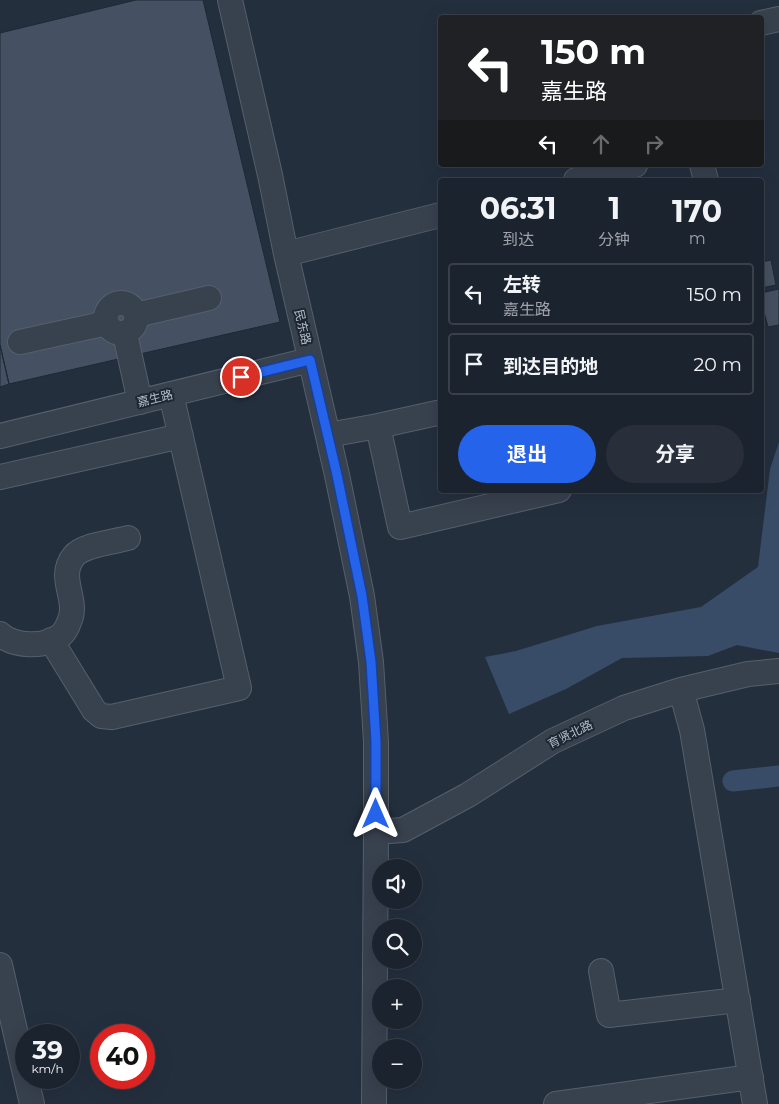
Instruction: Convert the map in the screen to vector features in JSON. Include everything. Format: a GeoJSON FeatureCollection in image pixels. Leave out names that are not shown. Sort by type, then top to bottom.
{"type":"FeatureCollection","features":[{"type":"Feature","properties":{"kind":"street","name":"民东路"},"geometry":{"type":"LineString","coordinates":[[230,0],[328,435],[362,596],[371,662],[376,742],[374,1104]]}},
{"type":"Feature","properties":{"kind":"street"},"geometry":{"type":"LineString","coordinates":[[764,22],[779,19]]}},
{"type":"Feature","properties":{"kind":"street"},"geometry":{"type":"LineString","coordinates":[[584,178],[627,167]]}},
{"type":"Feature","properties":{"kind":"street"},"geometry":{"type":"LineString","coordinates":[[286,254],[438,216]]}},
{"type":"Feature","properties":{"kind":"street"},"geometry":{"type":"LineString","coordinates":[[20,342],[122,324],[209,298]]}},
{"type":"Feature","properties":{"kind":"street"},"geometry":{"type":"LineString","coordinates":[[122,324],[140,402]]}},
{"type":"Feature","properties":{"kind":"street","name":"嘉生路"},"geometry":{"type":"LineString","coordinates":[[0,436],[310,360]]}},
{"type":"Feature","properties":{"kind":"street"},"geometry":{"type":"LineString","coordinates":[[52,640],[94,710],[101,716],[112,717],[239,688],[171,394]]}},
{"type":"Feature","properties":{"kind":"street"},"geometry":{"type":"LineString","coordinates":[[328,435],[437,413]]}},
{"type":"Feature","properties":{"kind":"street"},"geometry":{"type":"LineString","coordinates":[[378,426],[400,527],[546,493]]}},
{"type":"Feature","properties":{"kind":"street"},"geometry":{"type":"LineString","coordinates":[[0,476],[181,436]]}},
{"type":"Feature","properties":{"kind":"street"},"geometry":{"type":"LineString","coordinates":[[0,634],[18,643],[34,644],[52,640],[62,635],[70,622],[73,609],[67,582],[67,567],[75,555],[85,548],[128,538]]}},
{"type":"Feature","properties":{"kind":"street","name":"育贤北路"},"geometry":{"type":"LineString","coordinates":[[376,832],[403,830],[468,795],[553,741],[624,708],[680,690],[748,674],[779,671]]}},
{"type":"Feature","properties":{"kind":"street"},"geometry":{"type":"LineString","coordinates":[[680,690],[692,730],[755,1104]]}},
{"type":"Feature","properties":{"kind":"street"},"geometry":{"type":"LineString","coordinates":[[0,965],[32,1104]]}},
{"type":"Feature","properties":{"kind":"street"},"geometry":{"type":"LineString","coordinates":[[601,970],[609,1015],[738,1000]]}},
{"type":"Feature","properties":{"kind":"street"},"geometry":{"type":"LineString","coordinates":[[556,1104],[751,1077]]}},
{"type":"Feature","properties":{"kind":"water"},"geometry":{"type":"Polygon","coordinates":[[[779,442],[779,653],[737,645],[708,656],[622,658],[566,689],[509,714],[485,657],[516,651],[597,626],[701,607],[758,567],[770,469],[779,442]]]}},
{"type":"Feature","properties":{"kind":"building"},"geometry":{"type":"Polygon","coordinates":[[[136,0],[203,0],[280,322],[9,384],[0,345],[0,33],[136,0]]]}},
{"type":"Feature","properties":{"kind":"building"},"geometry":{"type":"Polygon","coordinates":[[[771,260],[776,285],[764,287],[764,261],[771,260]]]}},
{"type":"Feature","properties":{"kind":"building"},"geometry":{"type":"Polygon","coordinates":[[[779,289],[779,325],[768,327],[764,312],[764,292],[779,289]]]}},
{"type":"Feature","properties":{"kind":"building"},"geometry":{"type":"Polygon","coordinates":[[[0,345],[9,384],[0,387],[0,345]]]}},
{"type":"Feature","properties":{"kind":"waterway"},"geometry":{"type":"LineString","coordinates":[[733,781],[779,776]]}},
{"type":"Feature","properties":{"kind":"route"},"geometry":{"type":"LineString","coordinates":[[241,377],[310,360],[337,475],[362,596],[371,662],[376,742],[376,814]]}}]}
